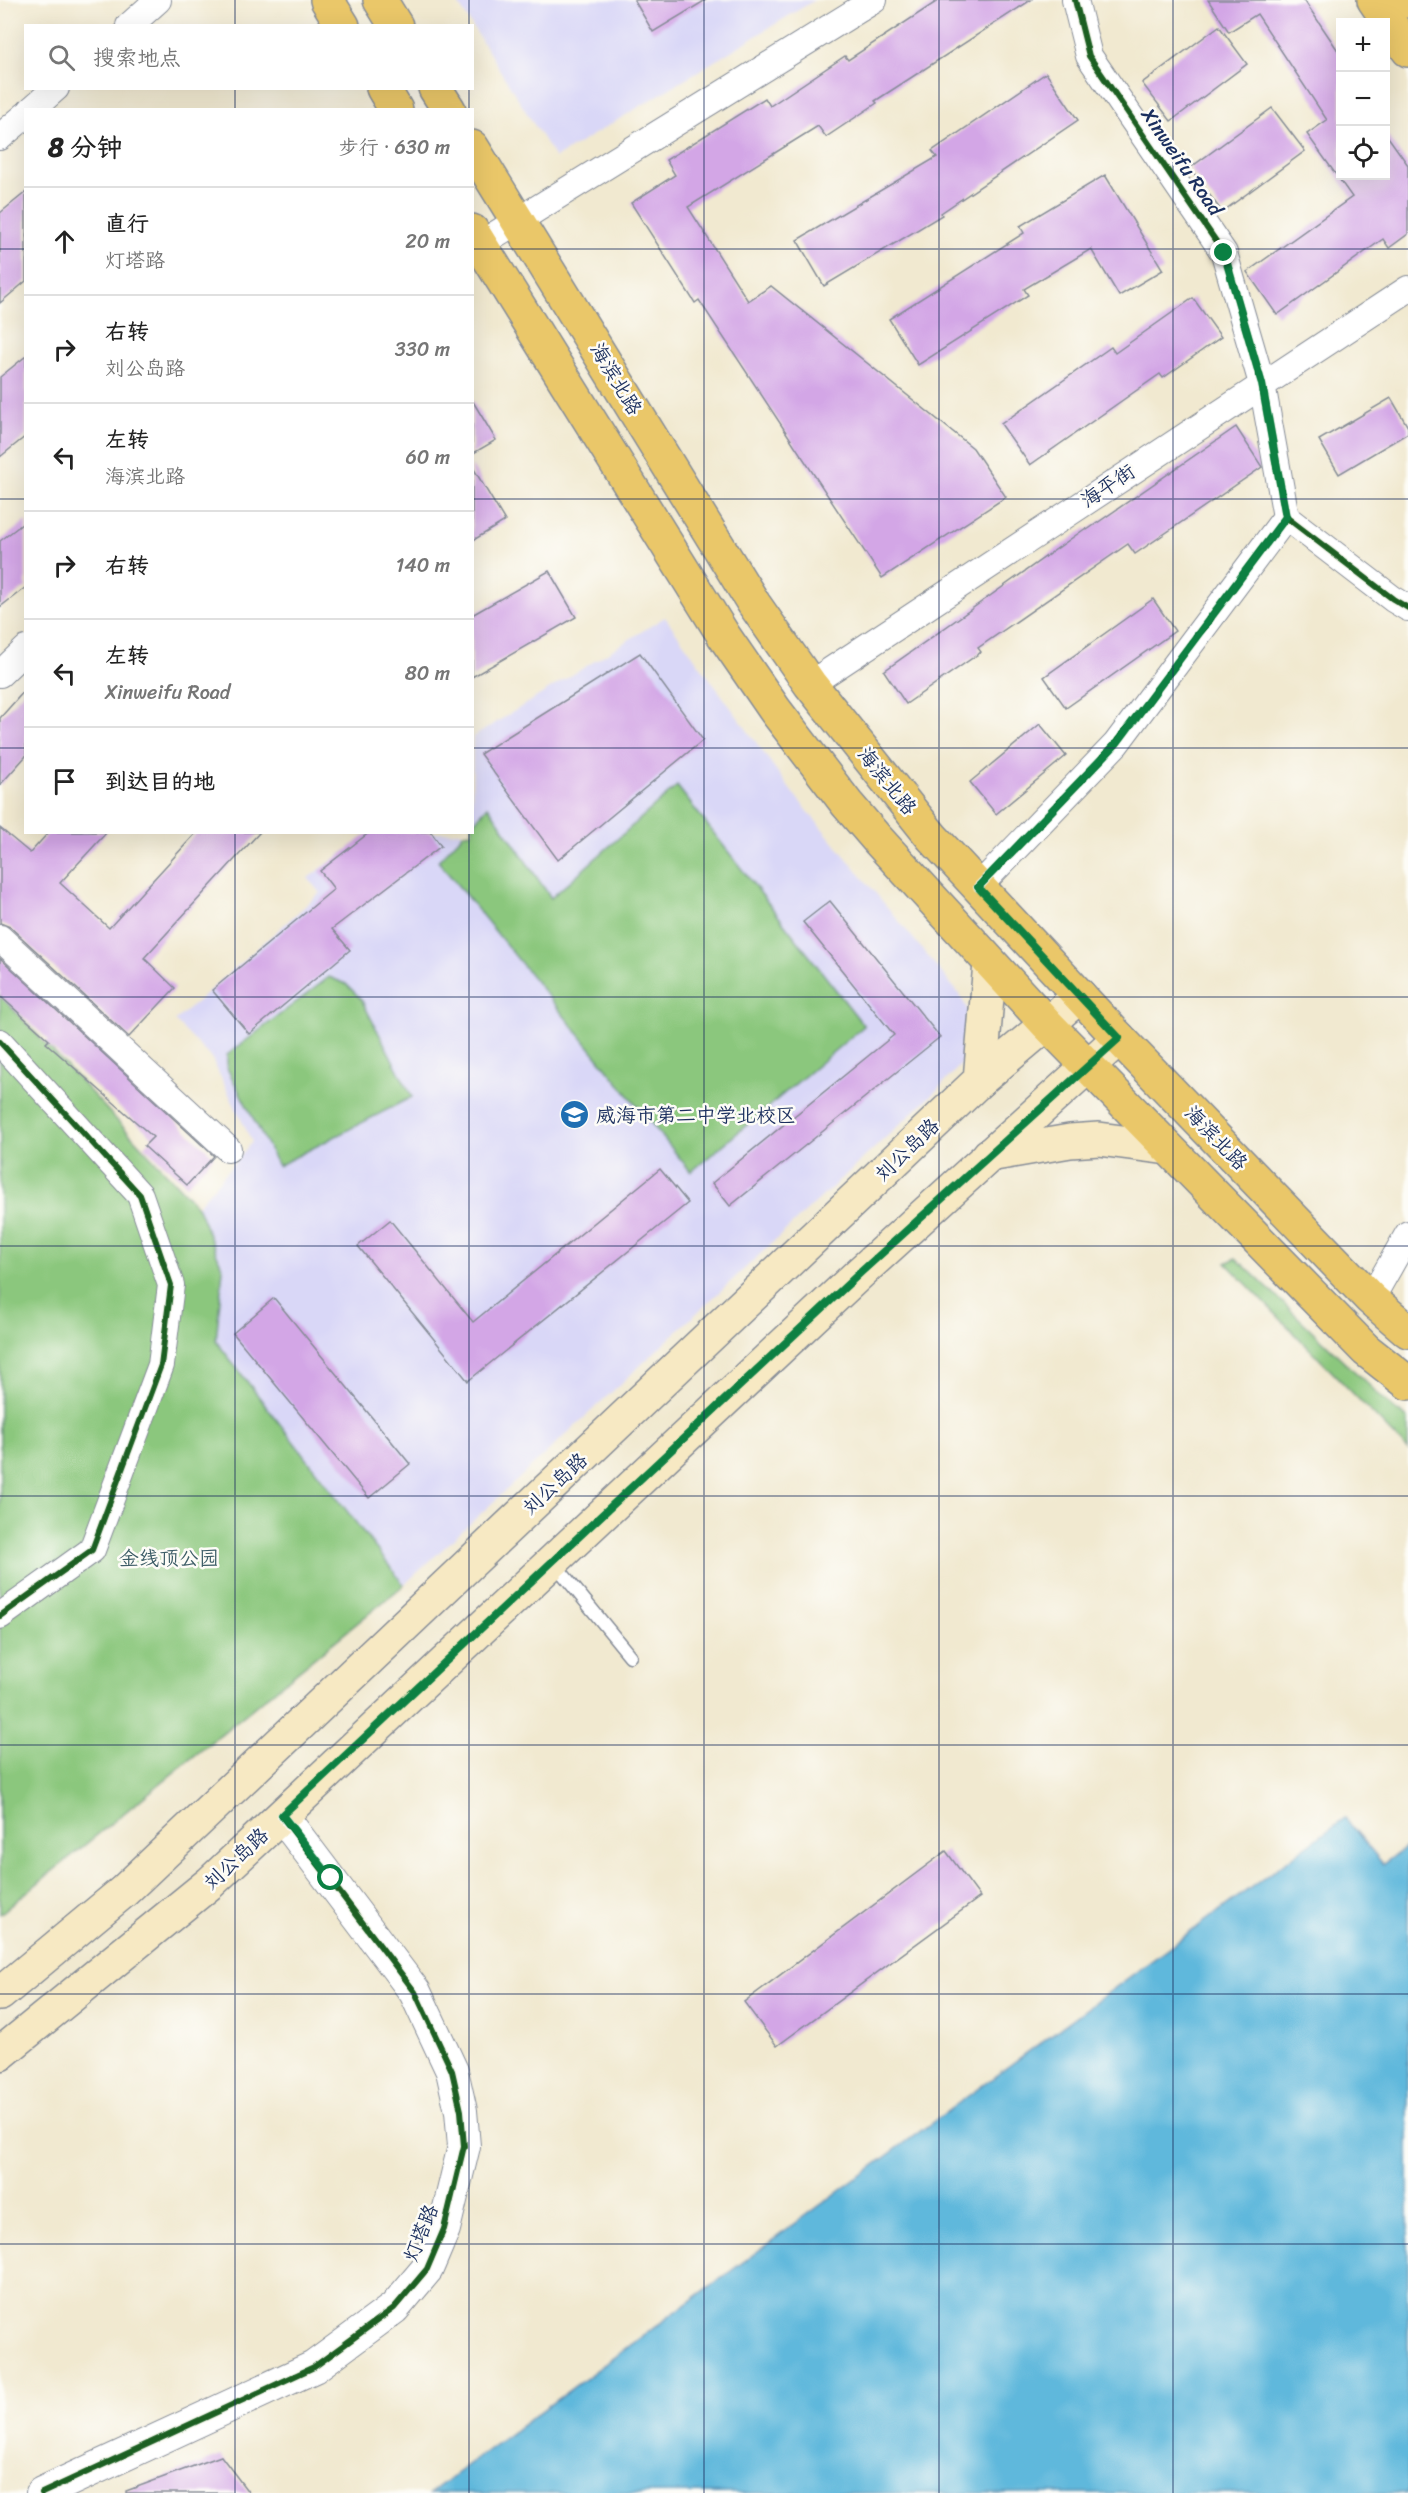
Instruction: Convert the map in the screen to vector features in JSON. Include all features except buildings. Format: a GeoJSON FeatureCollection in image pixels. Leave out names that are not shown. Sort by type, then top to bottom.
{"type":"FeatureCollection","features":[{"type":"Feature","properties":{"kind":"main road"},"geometry":{"type":"LineString","coordinates":[[327,0],[342,24]]}},
{"type":"Feature","properties":{"kind":"main road"},"geometry":{"type":"LineString","coordinates":[[380,0],[395,24]]}},
{"type":"Feature","properties":{"kind":"main road"},"geometry":{"type":"LineString","coordinates":[[1374,0],[1408,50]]}},
{"type":"Feature","properties":{"kind":"main road"},"geometry":{"type":"LineString","coordinates":[[384,90],[395,108]]}},
{"type":"Feature","properties":{"kind":"main road"},"geometry":{"type":"LineString","coordinates":[[436,90],[448,108]]}},
{"type":"Feature","properties":{"kind":"main road","name":"海滨北路"},"geometry":{"type":"LineString","coordinates":[[474,150],[754,604],[810,684],[932,837],[978,887],[1119,1038],[1371,1299],[1408,1331]]}},
{"type":"Feature","properties":{"kind":"main road"},"geometry":{"type":"LineString","coordinates":[[476,237],[724,636],[775,710],[847,804],[1047,1024],[1366,1350],[1408,1383]]}},
{"type":"Feature","properties":{"kind":"main road"},"geometry":{"type":"LineString","coordinates":[[980,1080],[990,963]]}},
{"type":"Feature","properties":{"kind":"main road","name":"刘公岛路"},"geometry":{"type":"LineString","coordinates":[[0,1994],[141,1875],[980,1080],[1080,996]]}},
{"type":"Feature","properties":{"kind":"main road","name":"刘公岛路"},"geometry":{"type":"LineString","coordinates":[[0,2054],[210,1883],[989,1155],[1119,1038]]}},
{"type":"Feature","properties":{"kind":"main road"},"geometry":{"type":"LineString","coordinates":[[989,1155],[1070,1141],[1099,1139],[1168,1148]]}},
{"type":"Feature","properties":{"kind":"street"},"geometry":{"type":"LineString","coordinates":[[131,24],[158,0]]}},
{"type":"Feature","properties":{"kind":"street"},"geometry":{"type":"LineString","coordinates":[[476,237],[518,219],[874,0]]}},
{"type":"Feature","properties":{"kind":"street","name":"Xinweifu Road"},"geometry":{"type":"LineString","coordinates":[[1075,0],[1089,56],[1224,253],[1262,384],[1286,517]]}},
{"type":"Feature","properties":{"kind":"street"},"geometry":{"type":"LineString","coordinates":[[33,108],[54,90]]}},
{"type":"Feature","properties":{"kind":"street"},"geometry":{"type":"LineString","coordinates":[[0,136],[24,117]]}},
{"type":"Feature","properties":{"kind":"street","name":"海平街"},"geometry":{"type":"LineString","coordinates":[[810,684],[1408,289]]}},
{"type":"Feature","properties":{"kind":"street"},"geometry":{"type":"LineString","coordinates":[[978,887],[1116,744],[1286,517],[1408,608]]}},
{"type":"Feature","properties":{"kind":"street"},"geometry":{"type":"LineString","coordinates":[[0,674],[24,651]]}},
{"type":"Feature","properties":{"kind":"street"},"geometry":{"type":"LineString","coordinates":[[0,938],[228,1149]]}},
{"type":"Feature","properties":{"kind":"street"},"geometry":{"type":"LineString","coordinates":[[0,1042],[140,1195],[171,1285],[161,1365],[92,1550],[0,1616]]}},
{"type":"Feature","properties":{"kind":"street"},"geometry":{"type":"LineString","coordinates":[[1371,1299],[1408,1234]]}},
{"type":"Feature","properties":{"kind":"street","name":"灯塔路"},"geometry":{"type":"LineString","coordinates":[[42,2493],[314,2367],[394,2308],[427,2269],[444,2229],[464,2146],[461,2111],[452,2071],[415,1992],[282,1815]]}},
{"type":"Feature","properties":{"kind":"lane"},"geometry":{"type":"LineString","coordinates":[[554,1562],[630,1656]]}},
{"type":"Feature","properties":{"kind":"shaded area"},"geometry":{"type":"Polygon","coordinates":[[[456,0],[815,0],[555,158],[474,29],[474,24],[471,24],[456,0]]]}},
{"type":"Feature","properties":{"kind":"shaded area","name":"威海市第二中学北校区"},"geometry":{"type":"Polygon","coordinates":[[[665,617],[792,792],[960,995],[973,1020],[965,1060],[938,1089],[404,1585],[216,1341],[223,1269],[197,1206],[252,1142],[212,1059],[175,1021],[320,893],[308,878],[369,834],[474,834],[474,736],[665,617]]]}},
{"type":"Feature","properties":{"kind":"green space"},"geometry":{"type":"Polygon","coordinates":[[[677,786],[864,1026],[691,1172],[438,861],[463,834],[474,834],[474,822],[488,806],[551,898],[677,786]]]}},
{"type":"Feature","properties":{"kind":"green space"},"geometry":{"type":"Polygon","coordinates":[[[329,977],[346,984],[361,999],[412,1097],[278,1166],[227,1068],[227,1055],[329,977]]]}},
{"type":"Feature","properties":{"kind":"green space","name":"金线顶公园"},"geometry":{"type":"Polygon","coordinates":[[[0,995],[197,1206],[223,1269],[216,1341],[404,1585],[0,1914],[0,995]]]}},
{"type":"Feature","properties":{"kind":"green space"},"geometry":{"type":"Polygon","coordinates":[[[1236,1258],[1393,1408],[1408,1419],[1408,1450],[1226,1263],[1236,1258]]]}},
{"type":"Feature","properties":{"kind":"water"},"geometry":{"type":"Polygon","coordinates":[[[1345,1818],[1383,1864],[1408,1846],[1408,2493],[430,2493],[1345,1818]]]}},
{"type":"Feature","properties":{"kind":"cycle path"},"geometry":{"type":"LineString","coordinates":[[1075,0],[1089,56],[1224,253],[1262,384],[1286,517],[1408,608]]}},
{"type":"Feature","properties":{"kind":"cycle path"},"geometry":{"type":"LineString","coordinates":[[978,887],[1116,744],[1286,517]]}},
{"type":"Feature","properties":{"kind":"cycle path"},"geometry":{"type":"LineString","coordinates":[[0,1042],[140,1195],[171,1285],[161,1365],[92,1550],[0,1616]]}},
{"type":"Feature","properties":{"kind":"cycle path"},"geometry":{"type":"LineString","coordinates":[[42,2493],[314,2367],[394,2308],[427,2269],[444,2229],[464,2146],[461,2111],[452,2071],[415,1992],[282,1816]]}},
{"type":"Feature","properties":{"kind":"place","name":"威海市第二中学北校区"},"geometry":{"type":"Point","coordinates":[575,1115]}},
{"type":"Feature","properties":{"kind":"route"},"geometry":{"type":"LineString","coordinates":[[331,1878],[282,1815],[861,1272],[1119,1038],[978,887],[1116,744],[1286,517],[1262,384],[1224,253]]}}]}
